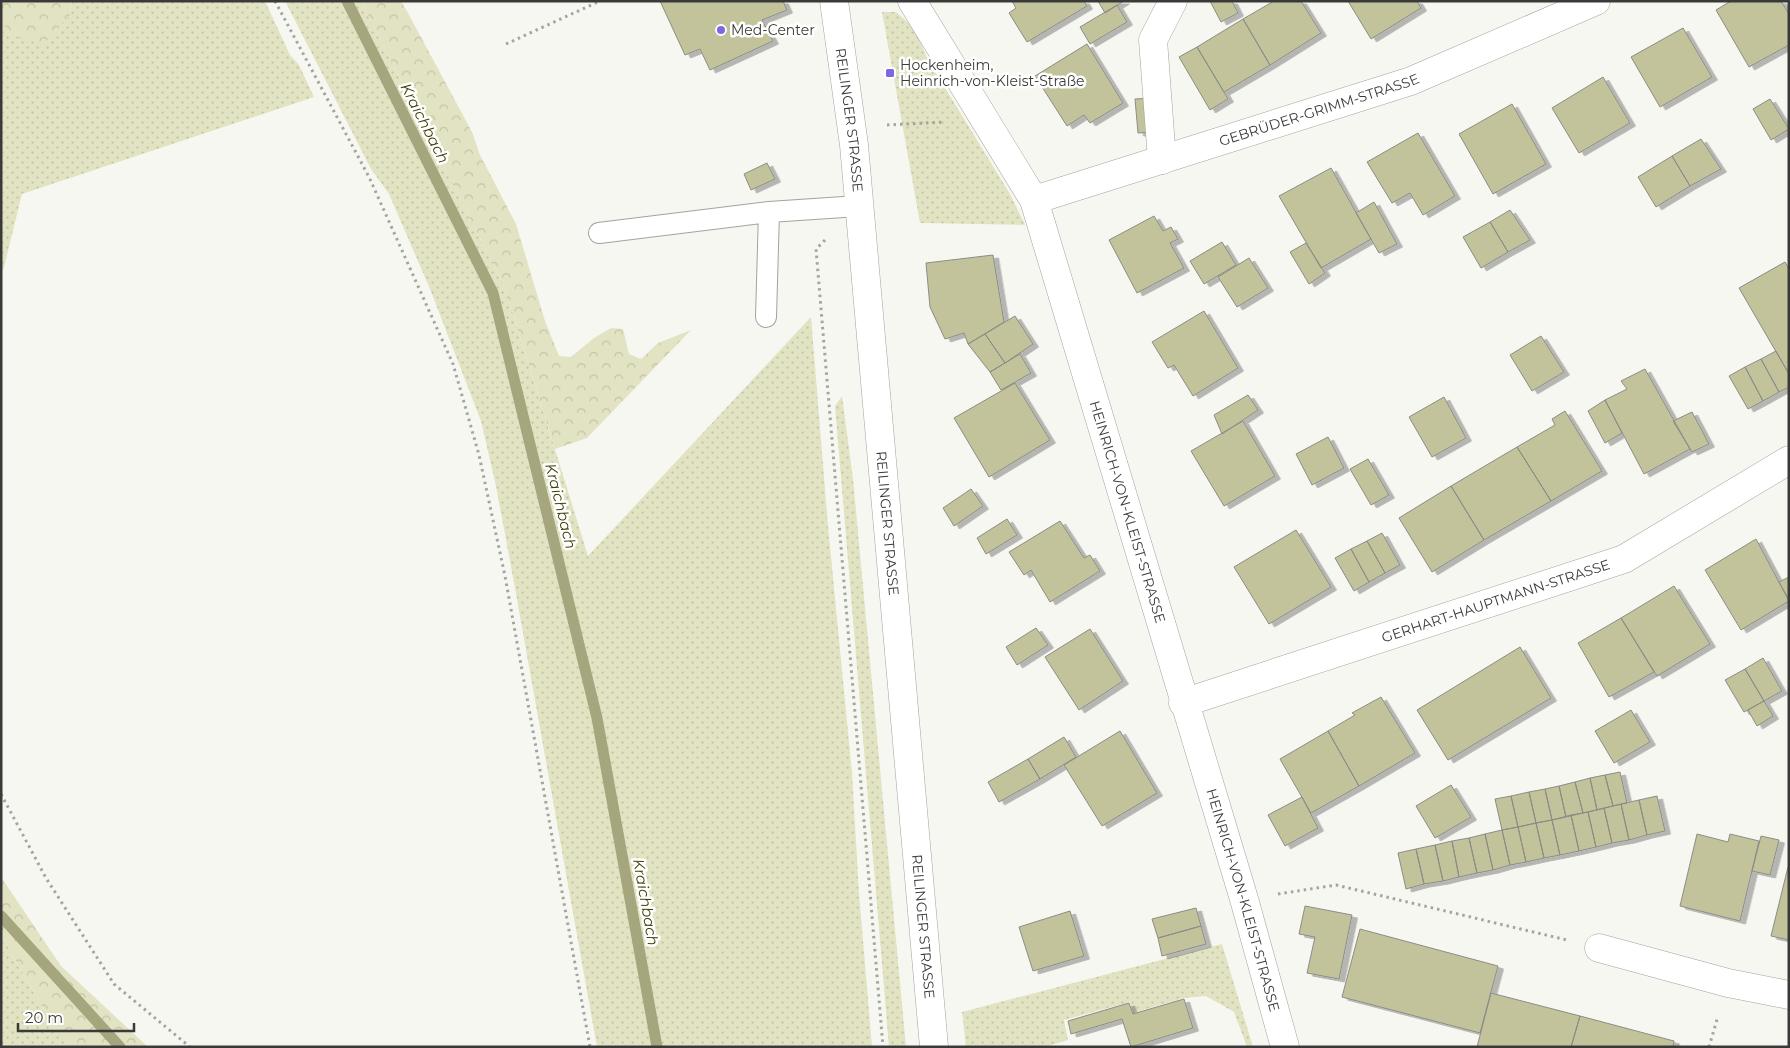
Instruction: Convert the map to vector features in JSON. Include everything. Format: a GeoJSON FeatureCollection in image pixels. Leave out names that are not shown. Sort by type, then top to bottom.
{"type":"FeatureCollection","features":[{"type":"Feature","properties":{"kind":"street","name":"REILINGER STRASSE"},"geometry":{"type":"LineString","coordinates":[[834,1],[852,126],[934,1047]]}},
{"type":"Feature","properties":{"kind":"street","name":"HEINRICH-VON-KLEIST-STRASSE"},"geometry":{"type":"LineString","coordinates":[[912,1],[1034,200],[1183,702],[1244,899],[1285,1047]]}},
{"type":"Feature","properties":{"kind":"street"},"geometry":{"type":"LineString","coordinates":[[1162,160],[1153,40],[1173,1]]}},
{"type":"Feature","properties":{"kind":"street","name":"GEBRÜDER-GRIMM-STRASSE"},"geometry":{"type":"LineString","coordinates":[[1034,200],[1411,81],[1596,1]]}},
{"type":"Feature","properties":{"kind":"street","name":"GERHART-HAUPTMANN-STRASSE"},"geometry":{"type":"LineString","coordinates":[[1183,702],[1624,559],[1789,460]]}},
{"type":"Feature","properties":{"kind":"street"},"geometry":{"type":"LineString","coordinates":[[1599,948],[1728,983],[1789,996]]}},
{"type":"Feature","properties":{"kind":"lane"},"geometry":{"type":"LineString","coordinates":[[599,233],[769,212],[859,206]]}},
{"type":"Feature","properties":{"kind":"lane"},"geometry":{"type":"LineString","coordinates":[[766,317],[769,212]]}},
{"type":"Feature","properties":{"kind":"path"},"geometry":{"type":"LineString","coordinates":[[275,1],[369,177],[453,364],[479,455],[505,576],[590,1047]]}},
{"type":"Feature","properties":{"kind":"path"},"geometry":{"type":"LineString","coordinates":[[506,44],[600,1]]}},
{"type":"Feature","properties":{"kind":"path"},"geometry":{"type":"LineString","coordinates":[[852,126],[986,120]]}},
{"type":"Feature","properties":{"kind":"path"},"geometry":{"type":"LineString","coordinates":[[859,206],[816,249],[882,1047]]}},
{"type":"Feature","properties":{"kind":"path"},"geometry":{"type":"LineString","coordinates":[[1,794],[46,878],[114,984],[190,1047]]}},
{"type":"Feature","properties":{"kind":"path"},"geometry":{"type":"LineString","coordinates":[[1244,899],[1336,885],[1599,948]]}},
{"type":"Feature","properties":{"kind":"green space"},"geometry":{"type":"Polygon","coordinates":[[[1,1],[72,1],[70,15],[43,45],[12,35],[5,26],[1,26],[1,1]]]}},
{"type":"Feature","properties":{"kind":"green space"},"geometry":{"type":"Polygon","coordinates":[[[72,1],[265,1],[290,55],[299,65],[314,97],[22,194],[3,271],[1,270],[1,26],[70,15],[72,1]]]}},
{"type":"Feature","properties":{"kind":"green space"},"geometry":{"type":"Polygon","coordinates":[[[285,1],[361,1],[505,288],[588,556],[811,317],[828,526],[852,773],[859,893],[872,1047],[597,1047],[513,577],[496,486],[481,421],[430,289],[389,194],[371,169],[285,1]]]}},
{"type":"Feature","properties":{"kind":"green space"},"geometry":{"type":"Polygon","coordinates":[[[361,1],[401,1],[408,13],[472,132],[480,155],[516,224],[545,321],[559,356],[571,357],[594,338],[611,328],[623,329],[629,354],[641,359],[658,343],[691,330],[587,438],[555,449],[505,288],[361,1]]]}},
{"type":"Feature","properties":{"kind":"green space"},"geometry":{"type":"Polygon","coordinates":[[[882,12],[896,12],[914,28],[928,60],[1010,194],[1025,225],[920,223],[882,12]]]}},
{"type":"Feature","properties":{"kind":"green space"},"geometry":{"type":"Polygon","coordinates":[[[842,396],[853,479],[906,1047],[889,1047],[835,406],[842,396]]]}},
{"type":"Feature","properties":{"kind":"green space"},"geometry":{"type":"Polygon","coordinates":[[[1,877],[61,966],[148,1047],[70,1047],[62,1040],[1,934],[1,877]]]}},
{"type":"Feature","properties":{"kind":"green space"},"geometry":{"type":"Polygon","coordinates":[[[1,934],[62,1039],[70,1047],[1,1047],[1,934]]]}},
{"type":"Feature","properties":{"kind":"green space"},"geometry":{"type":"Polygon","coordinates":[[[1222,944],[1253,1047],[1247,1047],[1234,1012],[1206,996],[1184,998],[1133,1013],[1130,1002],[1064,1020],[1068,1040],[1045,1047],[966,1047],[962,1012],[1222,944]]]}},
{"type":"Feature","properties":{"kind":"building","name":"Med-Center"},"geometry":{"type":"Polygon","coordinates":[[[660,1],[783,1],[787,10],[762,20],[773,41],[710,70],[700,49],[685,55],[660,1]]]}},
{"type":"Feature","properties":{"kind":"building"},"geometry":{"type":"Polygon","coordinates":[[[1012,1],[1084,1],[1087,6],[1027,42],[1009,13],[1016,8],[1012,1]]]}},
{"type":"Feature","properties":{"kind":"building"},"geometry":{"type":"Polygon","coordinates":[[[1098,1],[1124,1],[1105,13],[1098,1]]]}},
{"type":"Feature","properties":{"kind":"building"},"geometry":{"type":"Polygon","coordinates":[[[1210,1],[1232,1],[1238,13],[1221,22],[1210,1]]]}},
{"type":"Feature","properties":{"kind":"building"},"geometry":{"type":"Polygon","coordinates":[[[1274,1],[1301,1],[1321,33],[1270,65],[1243,19],[1274,1]]]}},
{"type":"Feature","properties":{"kind":"building"},"geometry":{"type":"Polygon","coordinates":[[[1348,1],[1417,1],[1421,8],[1371,39],[1348,1]]]}},
{"type":"Feature","properties":{"kind":"building"},"geometry":{"type":"Polygon","coordinates":[[[1731,1],[1781,1],[1789,14],[1789,45],[1749,67],[1716,10],[1731,1]]]}},
{"type":"Feature","properties":{"kind":"building"},"geometry":{"type":"Polygon","coordinates":[[[1117,5],[1127,22],[1090,44],[1080,27],[1117,5]]]}},
{"type":"Feature","properties":{"kind":"building"},"geometry":{"type":"Polygon","coordinates":[[[1243,19],[1270,65],[1224,92],[1197,47],[1243,19]]]}},
{"type":"Feature","properties":{"kind":"building"},"geometry":{"type":"Polygon","coordinates":[[[1683,28],[1712,77],[1660,107],[1631,57],[1683,28]]]}},
{"type":"Feature","properties":{"kind":"building"},"geometry":{"type":"Polygon","coordinates":[[[1087,44],[1123,103],[1090,123],[1084,115],[1067,126],[1035,76],[1087,44]]]}},
{"type":"Feature","properties":{"kind":"building"},"geometry":{"type":"Polygon","coordinates":[[[1197,47],[1228,99],[1210,110],[1179,57],[1197,47]]]}},
{"type":"Feature","properties":{"kind":"building"},"geometry":{"type":"Polygon","coordinates":[[[1603,77],[1630,123],[1579,153],[1552,108],[1603,77]]]}},
{"type":"Feature","properties":{"kind":"building"},"geometry":{"type":"Polygon","coordinates":[[[1152,98],[1155,132],[1138,133],[1135,99],[1152,98]]]}},
{"type":"Feature","properties":{"kind":"building"},"geometry":{"type":"Polygon","coordinates":[[[1770,99],[1789,129],[1771,140],[1753,109],[1770,99]]]}},
{"type":"Feature","properties":{"kind":"building"},"geometry":{"type":"Polygon","coordinates":[[[1512,104],[1546,164],[1493,194],[1459,134],[1512,104]]]}},
{"type":"Feature","properties":{"kind":"building"},"geometry":{"type":"Polygon","coordinates":[[[1418,133],[1455,196],[1423,215],[1410,193],[1392,203],[1367,162],[1418,133]]]}},
{"type":"Feature","properties":{"kind":"building"},"geometry":{"type":"Polygon","coordinates":[[[1701,139],[1721,169],[1690,186],[1672,156],[1701,139]]]}},
{"type":"Feature","properties":{"kind":"building"},"geometry":{"type":"Polygon","coordinates":[[[1672,156],[1690,186],[1656,207],[1638,177],[1672,156]]]}},
{"type":"Feature","properties":{"kind":"building"},"geometry":{"type":"Polygon","coordinates":[[[767,163],[775,179],[751,190],[744,174],[767,163]]]}},
{"type":"Feature","properties":{"kind":"building"},"geometry":{"type":"Polygon","coordinates":[[[1331,168],[1371,239],[1321,268],[1279,196],[1331,168]]]}},
{"type":"Feature","properties":{"kind":"building"},"geometry":{"type":"Polygon","coordinates":[[[1374,202],[1397,244],[1379,253],[1356,213],[1374,202]]]}},
{"type":"Feature","properties":{"kind":"building"},"geometry":{"type":"Polygon","coordinates":[[[1510,210],[1530,240],[1508,252],[1490,222],[1510,210]]]}},
{"type":"Feature","properties":{"kind":"building"},"geometry":{"type":"Polygon","coordinates":[[[1154,216],[1163,231],[1171,227],[1178,239],[1170,243],[1184,268],[1137,293],[1109,240],[1154,216]]]}},
{"type":"Feature","properties":{"kind":"building"},"geometry":{"type":"Polygon","coordinates":[[[1490,222],[1508,252],[1481,268],[1463,237],[1490,222]]]}},
{"type":"Feature","properties":{"kind":"building"},"geometry":{"type":"Polygon","coordinates":[[[1222,242],[1236,265],[1204,284],[1190,261],[1222,242]]]}},
{"type":"Feature","properties":{"kind":"building"},"geometry":{"type":"Polygon","coordinates":[[[1306,243],[1325,273],[1309,284],[1290,252],[1306,243]]]}},
{"type":"Feature","properties":{"kind":"building"},"geometry":{"type":"Polygon","coordinates":[[[993,255],[1004,322],[968,344],[964,333],[945,339],[930,307],[926,263],[993,255]]]}},
{"type":"Feature","properties":{"kind":"building"},"geometry":{"type":"Polygon","coordinates":[[[1249,258],[1268,288],[1237,307],[1218,277],[1249,258]]]}},
{"type":"Feature","properties":{"kind":"building"},"geometry":{"type":"Polygon","coordinates":[[[1785,262],[1789,269],[1789,374],[1739,288],[1785,262]]]}},
{"type":"Feature","properties":{"kind":"building"},"geometry":{"type":"Polygon","coordinates":[[[1204,311],[1238,368],[1193,396],[1174,365],[1168,368],[1152,342],[1204,311]]]}},
{"type":"Feature","properties":{"kind":"building"},"geometry":{"type":"Polygon","coordinates":[[[1015,316],[1033,344],[1005,363],[985,334],[1015,316]]]}},
{"type":"Feature","properties":{"kind":"building"},"geometry":{"type":"Polygon","coordinates":[[[985,334],[1005,363],[990,372],[968,344],[985,334]]]}},
{"type":"Feature","properties":{"kind":"building"},"geometry":{"type":"Polygon","coordinates":[[[1541,336],[1564,372],[1532,391],[1510,355],[1541,336]]]}},
{"type":"Feature","properties":{"kind":"building"},"geometry":{"type":"Polygon","coordinates":[[[1776,351],[1789,374],[1789,387],[1779,392],[1761,359],[1776,351]]]}},
{"type":"Feature","properties":{"kind":"building"},"geometry":{"type":"Polygon","coordinates":[[[1020,354],[1031,373],[1001,390],[990,372],[1020,354]]]}},
{"type":"Feature","properties":{"kind":"building"},"geometry":{"type":"Polygon","coordinates":[[[1761,359],[1779,392],[1763,401],[1745,367],[1761,359]]]}},
{"type":"Feature","properties":{"kind":"building"},"geometry":{"type":"Polygon","coordinates":[[[1745,367],[1763,401],[1748,409],[1729,376],[1745,367]]]}},
{"type":"Feature","properties":{"kind":"building"},"geometry":{"type":"Polygon","coordinates":[[[1645,369],[1690,449],[1644,474],[1605,400],[1627,389],[1621,381],[1645,369]]]}},
{"type":"Feature","properties":{"kind":"building"},"geometry":{"type":"Polygon","coordinates":[[[1015,383],[1050,440],[989,477],[954,418],[1015,383]]]}},
{"type":"Feature","properties":{"kind":"building"},"geometry":{"type":"Polygon","coordinates":[[[1248,395],[1258,410],[1222,434],[1214,415],[1248,395]]]}},
{"type":"Feature","properties":{"kind":"building"},"geometry":{"type":"Polygon","coordinates":[[[1444,397],[1466,438],[1432,457],[1409,417],[1444,397]]]}},
{"type":"Feature","properties":{"kind":"building"},"geometry":{"type":"Polygon","coordinates":[[[1605,400],[1622,433],[1605,443],[1588,411],[1605,400]]]}},
{"type":"Feature","properties":{"kind":"building"},"geometry":{"type":"Polygon","coordinates":[[[1565,411],[1602,471],[1551,501],[1517,447],[1555,425],[1552,419],[1565,411]]]}},
{"type":"Feature","properties":{"kind":"building"},"geometry":{"type":"Polygon","coordinates":[[[1692,412],[1709,444],[1692,452],[1673,421],[1692,412]]]}},
{"type":"Feature","properties":{"kind":"building"},"geometry":{"type":"Polygon","coordinates":[[[1243,421],[1275,476],[1224,506],[1191,451],[1243,421]]]}},
{"type":"Feature","properties":{"kind":"building"},"geometry":{"type":"Polygon","coordinates":[[[1328,437],[1344,468],[1312,485],[1296,454],[1328,437]]]}},
{"type":"Feature","properties":{"kind":"building"},"geometry":{"type":"Polygon","coordinates":[[[1517,447],[1551,501],[1484,540],[1451,486],[1517,447]]]}},
{"type":"Feature","properties":{"kind":"building"},"geometry":{"type":"Polygon","coordinates":[[[1368,459],[1389,495],[1371,505],[1350,469],[1368,459]]]}},
{"type":"Feature","properties":{"kind":"building"},"geometry":{"type":"Polygon","coordinates":[[[1451,486],[1484,540],[1432,572],[1399,518],[1451,486]]]}},
{"type":"Feature","properties":{"kind":"building"},"geometry":{"type":"Polygon","coordinates":[[[971,489],[983,506],[954,526],[943,508],[971,489]]]}},
{"type":"Feature","properties":{"kind":"building"},"geometry":{"type":"Polygon","coordinates":[[[1007,519],[1017,535],[986,554],[977,538],[1007,519]]]}},
{"type":"Feature","properties":{"kind":"building"},"geometry":{"type":"Polygon","coordinates":[[[1060,521],[1084,558],[1090,555],[1100,571],[1050,602],[1031,570],[1024,575],[1009,552],[1060,521]]]}},
{"type":"Feature","properties":{"kind":"building"},"geometry":{"type":"Polygon","coordinates":[[[1296,530],[1331,587],[1269,624],[1234,567],[1296,530]]]}},
{"type":"Feature","properties":{"kind":"building"},"geometry":{"type":"Polygon","coordinates":[[[1382,533],[1400,565],[1385,573],[1367,541],[1382,533]]]}},
{"type":"Feature","properties":{"kind":"building"},"geometry":{"type":"Polygon","coordinates":[[[1756,539],[1789,601],[1741,630],[1705,570],[1756,539]]]}},
{"type":"Feature","properties":{"kind":"building"},"geometry":{"type":"Polygon","coordinates":[[[1367,541],[1385,573],[1369,582],[1351,549],[1367,541]]]}},
{"type":"Feature","properties":{"kind":"building"},"geometry":{"type":"Polygon","coordinates":[[[1351,549],[1369,582],[1354,591],[1335,558],[1351,549]]]}},
{"type":"Feature","properties":{"kind":"building"},"geometry":{"type":"Polygon","coordinates":[[[1789,577],[1789,600],[1779,582],[1789,577]]]}},
{"type":"Feature","properties":{"kind":"building"},"geometry":{"type":"Polygon","coordinates":[[[1674,586],[1710,644],[1657,676],[1621,618],[1674,586]]]}},
{"type":"Feature","properties":{"kind":"building"},"geometry":{"type":"Polygon","coordinates":[[[1621,618],[1654,672],[1609,697],[1578,643],[1621,618]]]}},
{"type":"Feature","properties":{"kind":"building"},"geometry":{"type":"Polygon","coordinates":[[[1036,628],[1048,645],[1017,665],[1006,647],[1036,628]]]}},
{"type":"Feature","properties":{"kind":"building"},"geometry":{"type":"Polygon","coordinates":[[[1090,629],[1123,681],[1079,710],[1045,657],[1090,629]]]}},
{"type":"Feature","properties":{"kind":"building"},"geometry":{"type":"Polygon","coordinates":[[[1520,647],[1551,698],[1448,760],[1417,710],[1520,647]]]}},
{"type":"Feature","properties":{"kind":"building"},"geometry":{"type":"Polygon","coordinates":[[[1763,658],[1782,691],[1764,701],[1745,669],[1763,658]]]}},
{"type":"Feature","properties":{"kind":"building"},"geometry":{"type":"Polygon","coordinates":[[[1745,669],[1764,701],[1744,712],[1725,680],[1745,669]]]}},
{"type":"Feature","properties":{"kind":"building"},"geometry":{"type":"Polygon","coordinates":[[[1381,697],[1415,753],[1359,786],[1328,731],[1355,715],[1352,713],[1381,697]]]}},
{"type":"Feature","properties":{"kind":"building"},"geometry":{"type":"Polygon","coordinates":[[[1764,701],[1773,716],[1757,726],[1748,710],[1764,701]]]}},
{"type":"Feature","properties":{"kind":"building"},"geometry":{"type":"Polygon","coordinates":[[[1631,710],[1650,742],[1614,763],[1595,731],[1631,710]]]}},
{"type":"Feature","properties":{"kind":"building"},"geometry":{"type":"Polygon","coordinates":[[[1120,731],[1157,793],[1102,826],[1064,765],[1120,731]]]}},
{"type":"Feature","properties":{"kind":"building"},"geometry":{"type":"Polygon","coordinates":[[[1328,731],[1359,786],[1311,813],[1280,759],[1328,731]]]}},
{"type":"Feature","properties":{"kind":"building"},"geometry":{"type":"Polygon","coordinates":[[[1064,737],[1076,757],[1040,779],[1028,759],[1064,737]]]}},
{"type":"Feature","properties":{"kind":"building"},"geometry":{"type":"Polygon","coordinates":[[[1028,759],[1040,779],[999,802],[988,782],[1028,759]]]}},
{"type":"Feature","properties":{"kind":"building"},"geometry":{"type":"Polygon","coordinates":[[[1620,772],[1627,803],[1613,806],[1605,775],[1620,772]]]}},
{"type":"Feature","properties":{"kind":"building"},"geometry":{"type":"Polygon","coordinates":[[[1605,775],[1613,806],[1597,810],[1590,778],[1605,775]]]}},
{"type":"Feature","properties":{"kind":"building"},"geometry":{"type":"Polygon","coordinates":[[[1590,778],[1597,810],[1583,813],[1575,782],[1590,778]]]}},
{"type":"Feature","properties":{"kind":"building"},"geometry":{"type":"Polygon","coordinates":[[[1575,782],[1583,813],[1566,817],[1559,786],[1575,782]]]}},
{"type":"Feature","properties":{"kind":"building"},"geometry":{"type":"Polygon","coordinates":[[[1451,785],[1471,817],[1435,838],[1416,806],[1451,785]]]}},
{"type":"Feature","properties":{"kind":"building"},"geometry":{"type":"Polygon","coordinates":[[[1559,786],[1566,817],[1552,820],[1545,789],[1559,786]]]}},
{"type":"Feature","properties":{"kind":"building"},"geometry":{"type":"Polygon","coordinates":[[[1545,789],[1552,820],[1536,823],[1529,792],[1545,789]]]}},
{"type":"Feature","properties":{"kind":"building"},"geometry":{"type":"Polygon","coordinates":[[[1529,792],[1536,823],[1518,827],[1511,796],[1529,792]]]}},
{"type":"Feature","properties":{"kind":"building"},"geometry":{"type":"Polygon","coordinates":[[[1511,796],[1518,827],[1502,830],[1495,799],[1511,796]]]}},
{"type":"Feature","properties":{"kind":"building"},"geometry":{"type":"Polygon","coordinates":[[[1657,796],[1665,831],[1647,835],[1639,800],[1657,796]]]}},
{"type":"Feature","properties":{"kind":"building"},"geometry":{"type":"Polygon","coordinates":[[[1302,797],[1318,828],[1285,846],[1268,815],[1302,797]]]}},
{"type":"Feature","properties":{"kind":"building"},"geometry":{"type":"Polygon","coordinates":[[[1639,800],[1647,835],[1629,840],[1621,804],[1639,800]]]}},
{"type":"Feature","properties":{"kind":"building"},"geometry":{"type":"Polygon","coordinates":[[[1621,804],[1629,840],[1612,843],[1604,808],[1621,804]]]}},
{"type":"Feature","properties":{"kind":"building"},"geometry":{"type":"Polygon","coordinates":[[[1604,808],[1612,843],[1596,847],[1588,812],[1604,808]]]}},
{"type":"Feature","properties":{"kind":"building"},"geometry":{"type":"Polygon","coordinates":[[[1588,812],[1596,847],[1579,851],[1571,815],[1588,812]]]}},
{"type":"Feature","properties":{"kind":"building"},"geometry":{"type":"Polygon","coordinates":[[[1571,815],[1579,851],[1560,855],[1552,820],[1571,815]]]}},
{"type":"Feature","properties":{"kind":"building"},"geometry":{"type":"Polygon","coordinates":[[[1552,820],[1560,855],[1544,858],[1536,823],[1552,820]]]}},
{"type":"Feature","properties":{"kind":"building"},"geometry":{"type":"Polygon","coordinates":[[[1536,823],[1544,858],[1526,862],[1518,827],[1536,823]]]}},
{"type":"Feature","properties":{"kind":"building"},"geometry":{"type":"Polygon","coordinates":[[[1518,827],[1526,862],[1510,865],[1502,830],[1518,827]]]}},
{"type":"Feature","properties":{"kind":"building"},"geometry":{"type":"Polygon","coordinates":[[[1502,830],[1510,865],[1493,870],[1485,834],[1502,830]]]}},
{"type":"Feature","properties":{"kind":"building"},"geometry":{"type":"Polygon","coordinates":[[[1485,834],[1493,870],[1477,873],[1469,838],[1485,834]]]}},
{"type":"Feature","properties":{"kind":"building"},"geometry":{"type":"Polygon","coordinates":[[[1697,834],[1728,842],[1730,834],[1759,841],[1740,921],[1680,906],[1697,834]]]}},
{"type":"Feature","properties":{"kind":"building"},"geometry":{"type":"Polygon","coordinates":[[[1761,836],[1779,840],[1770,875],[1752,871],[1761,836]]]}},
{"type":"Feature","properties":{"kind":"building"},"geometry":{"type":"Polygon","coordinates":[[[1469,838],[1477,873],[1459,877],[1452,841],[1469,838]]]}},
{"type":"Feature","properties":{"kind":"building"},"geometry":{"type":"Polygon","coordinates":[[[1452,841],[1459,877],[1443,881],[1435,845],[1452,841]]]}},
{"type":"Feature","properties":{"kind":"building"},"geometry":{"type":"Polygon","coordinates":[[[1435,845],[1443,881],[1424,884],[1416,849],[1435,845]]]}},
{"type":"Feature","properties":{"kind":"building"},"geometry":{"type":"Polygon","coordinates":[[[1416,849],[1424,884],[1406,889],[1398,853],[1416,849]]]}},
{"type":"Feature","properties":{"kind":"building"},"geometry":{"type":"Polygon","coordinates":[[[1789,867],[1789,940],[1771,936],[1789,867]]]}},
{"type":"Feature","properties":{"kind":"building"},"geometry":{"type":"Polygon","coordinates":[[[1305,906],[1352,915],[1339,979],[1307,973],[1315,937],[1299,934],[1305,906]]]}},
{"type":"Feature","properties":{"kind":"building"},"geometry":{"type":"Polygon","coordinates":[[[1196,908],[1201,926],[1158,938],[1152,919],[1196,908]]]}},
{"type":"Feature","properties":{"kind":"building"},"geometry":{"type":"Polygon","coordinates":[[[1070,911],[1084,956],[1033,971],[1019,927],[1070,911]]]}},
{"type":"Feature","properties":{"kind":"building"},"geometry":{"type":"Polygon","coordinates":[[[1201,926],[1206,944],[1162,956],[1158,938],[1201,926]]]}},
{"type":"Feature","properties":{"kind":"building"},"geometry":{"type":"Polygon","coordinates":[[[1360,929],[1498,966],[1480,1033],[1342,997],[1360,929]]]}},
{"type":"Feature","properties":{"kind":"building"},"geometry":{"type":"Polygon","coordinates":[[[1491,993],[1580,1016],[1571,1047],[1477,1047],[1491,993]]]}},
{"type":"Feature","properties":{"kind":"building"},"geometry":{"type":"Polygon","coordinates":[[[1184,999],[1193,1028],[1131,1047],[1122,1019],[1071,1034],[1068,1021],[1129,1003],[1133,1014],[1184,999]]]}},
{"type":"Feature","properties":{"kind":"building"},"geometry":{"type":"Polygon","coordinates":[[[1580,1016],[1674,1041],[1673,1047],[1571,1047],[1580,1016]]]}},
{"type":"Feature","properties":{"kind":"waterway","name":"Kraichbach"},"geometry":{"type":"LineString","coordinates":[[347,1],[493,293],[597,718],[657,1047]]}},
{"type":"Feature","properties":{"kind":"waterway"},"geometry":{"type":"LineString","coordinates":[[1,916],[120,1047]]}},
{"type":"Feature","properties":{"kind":"place","name":"Med-Center"},"geometry":{"type":"Point","coordinates":[721,30]}},
{"type":"Feature","properties":{"kind":"place","name":"Hockenheim, Heinrich-von-Kleist-Straße"},"geometry":{"type":"Point","coordinates":[890,73]}}]}
